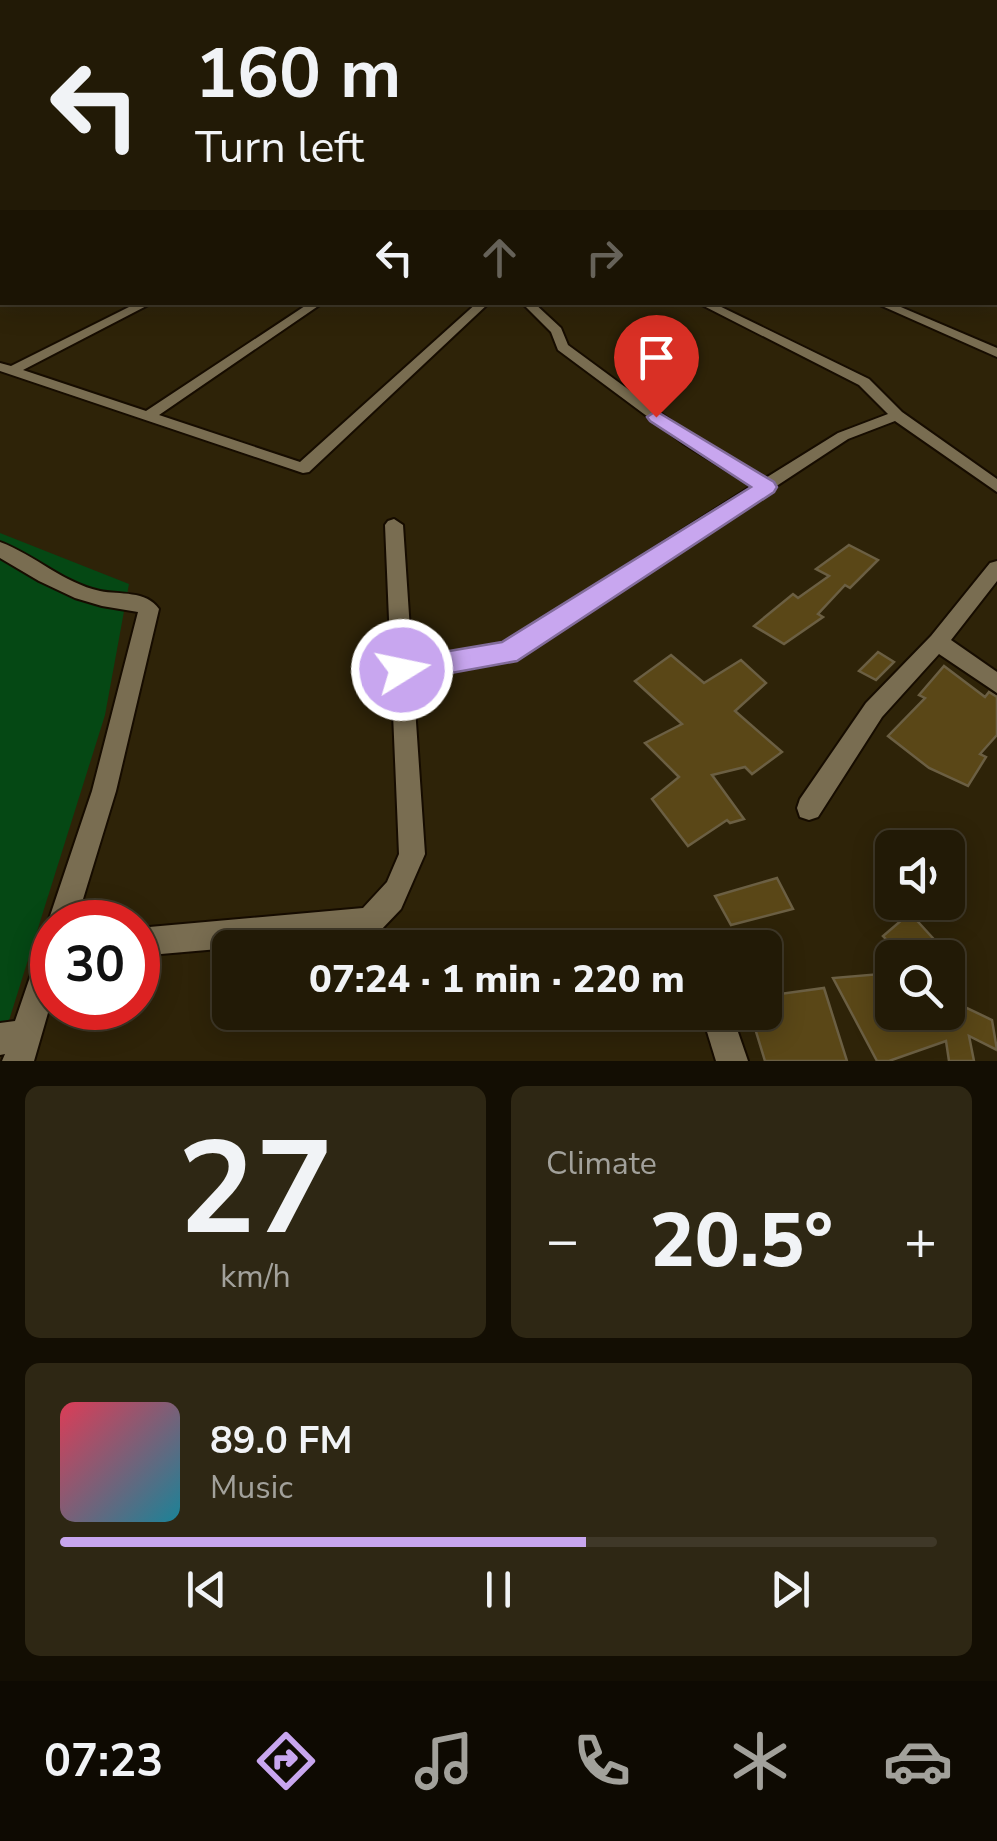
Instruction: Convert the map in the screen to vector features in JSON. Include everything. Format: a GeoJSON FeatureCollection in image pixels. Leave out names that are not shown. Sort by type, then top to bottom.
{"type":"FeatureCollection","features":[{"type":"Feature","properties":{"kind":"street"},"geometry":{"type":"LineString","coordinates":[[6,369],[143,305]]}},
{"type":"Feature","properties":{"kind":"street"},"geometry":{"type":"LineString","coordinates":[[148,416],[314,305]]}},
{"type":"Feature","properties":{"kind":"street"},"geometry":{"type":"LineString","coordinates":[[6,369],[303,468],[481,305]]}},
{"type":"Feature","properties":{"kind":"street"},"geometry":{"type":"LineString","coordinates":[[529,305],[557,332],[562,347],[688,440],[766,487]]}},
{"type":"Feature","properties":{"kind":"street"},"geometry":{"type":"LineString","coordinates":[[707,305],[864,382],[897,415],[997,487]]}},
{"type":"Feature","properties":{"kind":"street"},"geometry":{"type":"LineString","coordinates":[[885,305],[997,353]]}},
{"type":"Feature","properties":{"kind":"street"},"geometry":{"type":"LineString","coordinates":[[402,670],[508,652],[843,436],[897,415]]}},
{"type":"Feature","properties":{"kind":"street"},"geometry":{"type":"LineString","coordinates":[[160,940],[369,922],[388,906],[402,885],[412,854],[394,525]]}},
{"type":"Feature","properties":{"kind":"street"},"geometry":{"type":"LineString","coordinates":[[0,549],[39,576],[100,599],[142,604],[149,609],[104,791],[69,900]]}},
{"type":"Feature","properties":{"kind":"street"},"geometry":{"type":"LineString","coordinates":[[809,808],[874,710],[938,642],[997,568]]}},
{"type":"Feature","properties":{"kind":"street"},"geometry":{"type":"LineString","coordinates":[[938,642],[997,684]]}},
{"type":"Feature","properties":{"kind":"street"},"geometry":{"type":"LineString","coordinates":[[14,1045],[30,1006]]}},
{"type":"Feature","properties":{"kind":"street"},"geometry":{"type":"LineString","coordinates":[[722,1030],[732,1061]]}},
{"type":"Feature","properties":{"kind":"green space"},"geometry":{"type":"Polygon","coordinates":[[[0,533],[129,584],[105,715],[47,900],[30,900],[30,954],[0,1049],[0,533]]]}},
{"type":"Feature","properties":{"kind":"building"},"geometry":{"type":"Polygon","coordinates":[[[849,545],[878,560],[850,588],[845,585],[818,614],[823,617],[784,644],[754,626],[793,594],[798,598],[829,576],[816,569],[849,545]]]}},
{"type":"Feature","properties":{"kind":"building"},"geometry":{"type":"Polygon","coordinates":[[[878,652],[894,662],[876,680],[859,671],[878,652]]]}},
{"type":"Feature","properties":{"kind":"building"},"geometry":{"type":"Polygon","coordinates":[[[671,655],[704,683],[741,660],[766,683],[735,711],[782,752],[752,774],[745,767],[712,775],[744,819],[730,823],[727,820],[688,846],[652,799],[679,777],[645,743],[682,724],[635,681],[671,655]]]}},
{"type":"Feature","properties":{"kind":"building"},"geometry":{"type":"Polygon","coordinates":[[[944,666],[985,697],[989,692],[997,697],[997,735],[980,754],[986,757],[968,786],[929,768],[888,736],[925,698],[919,695],[944,666]]]}},
{"type":"Feature","properties":{"kind":"building"},"geometry":{"type":"Polygon","coordinates":[[[777,878],[793,909],[731,925],[715,896],[777,878]]]}},
{"type":"Feature","properties":{"kind":"building"},"geometry":{"type":"Polygon","coordinates":[[[902,920],[916,920],[935,940],[887,940],[883,936],[902,920]]]}},
{"type":"Feature","properties":{"kind":"building"},"geometry":{"type":"Polygon","coordinates":[[[875,974],[875,1030],[965,1030],[965,1007],[992,1020],[997,1050],[969,1036],[974,1061],[949,1061],[946,1041],[889,1061],[877,1061],[833,978],[875,974]]]}},
{"type":"Feature","properties":{"kind":"building"},"geometry":{"type":"Polygon","coordinates":[[[824,988],[847,1061],[765,1061],[756,1030],[782,1030],[782,994],[824,988]]]}},
{"type":"Feature","properties":{"kind":"route"},"geometry":{"type":"LineString","coordinates":[[402,670],[508,652],[766,487],[656,417]]}}]}
